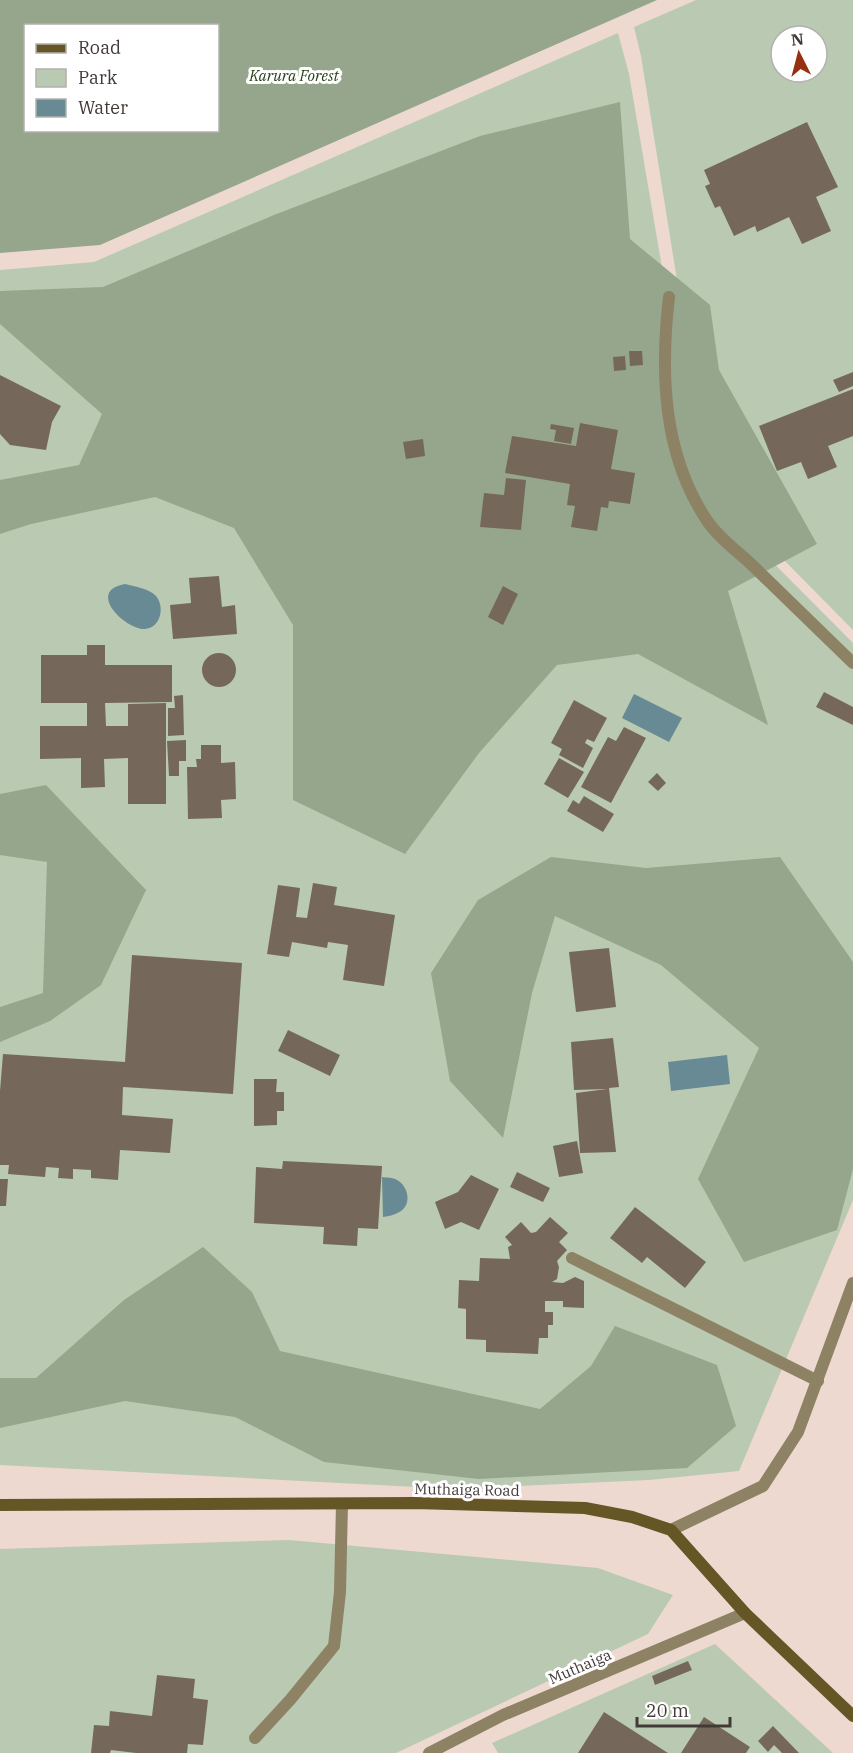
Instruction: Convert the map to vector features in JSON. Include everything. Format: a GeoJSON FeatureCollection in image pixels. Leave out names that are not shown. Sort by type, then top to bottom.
{"type":"FeatureCollection","features":[{"type":"Feature","properties":{"kind":"main road","name":"Muthaiga Road"},"geometry":{"type":"LineString","coordinates":[[0,1505],[415,1503],[585,1508],[632,1517],[670,1530],[745,1613],[853,1716]]}},
{"type":"Feature","properties":{"kind":"street"},"geometry":{"type":"LineString","coordinates":[[669,297],[664,339],[664,372],[671,432],[681,473],[709,524],[853,663]]}},
{"type":"Feature","properties":{"kind":"street"},"geometry":{"type":"LineString","coordinates":[[572,1258],[818,1382]]}},
{"type":"Feature","properties":{"kind":"street"},"geometry":{"type":"LineString","coordinates":[[670,1530],[764,1486],[798,1432],[853,1283]]}},
{"type":"Feature","properties":{"kind":"street"},"geometry":{"type":"LineString","coordinates":[[255,1738],[334,1646],[340,1592],[342,1504]]}},
{"type":"Feature","properties":{"kind":"street","name":"Muthaiga"},"geometry":{"type":"LineString","coordinates":[[429,1753],[503,1715],[745,1613]]}},
{"type":"Feature","properties":{"kind":"green space","name":"Karura Forest"},"geometry":{"type":"Polygon","coordinates":[[[0,0],[657,0],[100,245],[0,253],[0,0]]]}},
{"type":"Feature","properties":{"kind":"green space"},"geometry":{"type":"Polygon","coordinates":[[[696,0],[853,0],[853,630],[712,487],[641,56],[634,27],[696,0]]]}},
{"type":"Feature","properties":{"kind":"green space"},"geometry":{"type":"Polygon","coordinates":[[[618,33],[629,74],[697,473],[704,493],[853,643],[853,1200],[739,1471],[649,1480],[454,1489],[0,1465],[0,270],[94,262],[618,33]]]}},
{"type":"Feature","properties":{"kind":"green space"},"geometry":{"type":"Polygon","coordinates":[[[620,102],[630,239],[710,305],[719,370],[817,544],[728,591],[768,725],[638,654],[557,665],[479,753],[405,854],[293,800],[293,625],[234,528],[155,497],[31,524],[0,534],[0,480],[79,465],[102,414],[0,324],[0,291],[103,287],[274,215],[480,136],[620,102]]]}},
{"type":"Feature","properties":{"kind":"green space"},"geometry":{"type":"Polygon","coordinates":[[[46,785],[146,890],[101,985],[50,1021],[0,1042],[0,1007],[43,993],[47,862],[0,855],[0,794],[46,785]]]}},
{"type":"Feature","properties":{"kind":"green space"},"geometry":{"type":"Polygon","coordinates":[[[551,857],[646,868],[780,857],[853,962],[853,1169],[837,1230],[744,1262],[698,1179],[759,1048],[661,965],[555,916],[532,993],[503,1138],[450,1081],[431,973],[478,900],[551,857]]]}},
{"type":"Feature","properties":{"kind":"green space"},"geometry":{"type":"Polygon","coordinates":[[[203,1247],[252,1292],[280,1351],[540,1409],[591,1366],[615,1326],[717,1365],[736,1426],[687,1468],[479,1479],[324,1462],[235,1417],[125,1401],[0,1428],[0,1378],[36,1378],[124,1300],[203,1247]]]}},
{"type":"Feature","properties":{"kind":"green space"},"geometry":{"type":"Polygon","coordinates":[[[289,1540],[598,1568],[673,1595],[648,1634],[396,1753],[0,1753],[0,1549],[289,1540]]]}},
{"type":"Feature","properties":{"kind":"green space"},"geometry":{"type":"Polygon","coordinates":[[[715,1644],[833,1753],[498,1753],[492,1743],[715,1644]]]}},
{"type":"Feature","properties":{"kind":"water"},"geometry":{"type":"Polygon","coordinates":[[[125,584],[149,591],[159,600],[161,611],[155,625],[145,629],[137,628],[113,610],[109,602],[109,594],[114,588],[125,584]]]}},
{"type":"Feature","properties":{"kind":"water"},"geometry":{"type":"Polygon","coordinates":[[[634,694],[682,718],[669,742],[622,718],[634,694]]]}},
{"type":"Feature","properties":{"kind":"water"},"geometry":{"type":"Polygon","coordinates":[[[727,1055],[730,1084],[671,1091],[668,1062],[727,1055]]]}},
{"type":"Feature","properties":{"kind":"water"},"geometry":{"type":"Polygon","coordinates":[[[382,1177],[397,1180],[404,1186],[407,1195],[407,1204],[401,1211],[383,1217],[382,1177]]]}},
{"type":"Feature","properties":{"kind":"building"},"geometry":{"type":"Polygon","coordinates":[[[807,122],[838,187],[816,197],[831,231],[802,244],[789,217],[757,232],[755,226],[734,236],[720,206],[715,208],[705,186],[710,184],[704,170],[807,122]]]}},
{"type":"Feature","properties":{"kind":"building"},"geometry":{"type":"Polygon","coordinates":[[[629,351],[642,351],[643,365],[630,366],[629,351]]]}},
{"type":"Feature","properties":{"kind":"building"},"geometry":{"type":"Polygon","coordinates":[[[625,356],[626,370],[614,371],[613,357],[625,356]]]}},
{"type":"Feature","properties":{"kind":"building"},"geometry":{"type":"Polygon","coordinates":[[[853,372],[853,386],[839,392],[833,380],[853,372]]]}},
{"type":"Feature","properties":{"kind":"building"},"geometry":{"type":"Polygon","coordinates":[[[0,375],[61,406],[52,422],[46,450],[10,445],[0,434],[0,375]]]}},
{"type":"Feature","properties":{"kind":"building"},"geometry":{"type":"Polygon","coordinates":[[[853,389],[853,436],[828,446],[837,467],[808,479],[801,462],[777,471],[759,426],[853,389]]]}},
{"type":"Feature","properties":{"kind":"building"},"geometry":{"type":"Polygon","coordinates":[[[580,423],[618,430],[611,469],[635,473],[630,504],[609,501],[608,508],[601,507],[597,531],[571,527],[575,506],[567,505],[570,484],[505,473],[512,436],[576,446],[580,423]]]}},
{"type":"Feature","properties":{"kind":"building"},"geometry":{"type":"Polygon","coordinates":[[[551,424],[574,428],[571,444],[554,441],[556,430],[550,429],[551,424]]]}},
{"type":"Feature","properties":{"kind":"building"},"geometry":{"type":"Polygon","coordinates":[[[423,439],[425,456],[406,459],[403,442],[423,439]]]}},
{"type":"Feature","properties":{"kind":"building"},"geometry":{"type":"Polygon","coordinates":[[[506,478],[526,480],[521,530],[480,527],[484,493],[504,495],[506,478]]]}},
{"type":"Feature","properties":{"kind":"building"},"geometry":{"type":"Polygon","coordinates":[[[219,576],[222,607],[235,605],[237,634],[173,639],[170,605],[191,603],[189,578],[219,576]]]}},
{"type":"Feature","properties":{"kind":"building"},"geometry":{"type":"Polygon","coordinates":[[[503,586],[518,594],[503,625],[488,617],[503,586]]]}},
{"type":"Feature","properties":{"kind":"building"},"geometry":{"type":"Polygon","coordinates":[[[87,645],[105,645],[105,665],[172,665],[172,702],[105,703],[106,726],[128,726],[128,704],[166,703],[166,804],[128,804],[128,758],[104,759],[105,787],[81,788],[81,758],[40,759],[40,726],[87,726],[87,703],[41,703],[41,655],[87,655],[87,645]]]}},
{"type":"Feature","properties":{"kind":"building"},"geometry":{"type":"Polygon","coordinates":[[[219,653],[231,658],[236,670],[231,682],[219,687],[207,682],[202,670],[207,658],[219,653]]]}},
{"type":"Feature","properties":{"kind":"building"},"geometry":{"type":"Polygon","coordinates":[[[824,692],[853,707],[853,725],[816,707],[824,692]]]}},
{"type":"Feature","properties":{"kind":"building"},"geometry":{"type":"Polygon","coordinates":[[[183,695],[184,735],[168,736],[168,708],[175,708],[174,696],[183,695]]]}},
{"type":"Feature","properties":{"kind":"building"},"geometry":{"type":"Polygon","coordinates":[[[574,700],[607,718],[594,742],[587,739],[585,743],[593,748],[583,768],[559,755],[562,749],[551,743],[574,700]]]}},
{"type":"Feature","properties":{"kind":"building"},"geometry":{"type":"Polygon","coordinates":[[[624,727],[646,738],[611,803],[581,787],[608,737],[616,741],[624,727]]]}},
{"type":"Feature","properties":{"kind":"building"},"geometry":{"type":"Polygon","coordinates":[[[186,740],[186,761],[179,761],[179,776],[169,776],[167,741],[186,740]]]}},
{"type":"Feature","properties":{"kind":"building"},"geometry":{"type":"Polygon","coordinates":[[[201,745],[221,745],[221,763],[235,762],[236,799],[221,800],[222,818],[188,819],[187,767],[197,767],[196,759],[201,759],[201,745]]]}},
{"type":"Feature","properties":{"kind":"building"},"geometry":{"type":"Polygon","coordinates":[[[559,758],[584,772],[568,798],[544,784],[559,758]]]}},
{"type":"Feature","properties":{"kind":"building"},"geometry":{"type":"Polygon","coordinates":[[[657,773],[666,783],[658,791],[648,782],[657,773]]]}},
{"type":"Feature","properties":{"kind":"building"},"geometry":{"type":"Polygon","coordinates":[[[584,796],[614,814],[603,832],[567,811],[573,800],[579,804],[584,796]]]}},
{"type":"Feature","properties":{"kind":"building"},"geometry":{"type":"Polygon","coordinates":[[[313,883],[337,887],[334,905],[395,915],[384,986],[343,980],[348,945],[328,942],[327,948],[292,942],[289,957],[267,954],[278,885],[300,888],[296,917],[307,918],[313,883]]]}},
{"type":"Feature","properties":{"kind":"building"},"geometry":{"type":"Polygon","coordinates":[[[609,948],[616,1007],[576,1012],[569,952],[609,948]]]}},
{"type":"Feature","properties":{"kind":"building"},"geometry":{"type":"Polygon","coordinates":[[[132,955],[242,963],[233,1094],[123,1087],[122,1115],[173,1119],[170,1153],[120,1150],[118,1180],[91,1178],[91,1170],[73,1169],[73,1179],[58,1178],[59,1168],[46,1167],[45,1177],[8,1174],[9,1165],[0,1165],[0,1091],[3,1054],[125,1062],[132,955]]]}},
{"type":"Feature","properties":{"kind":"building"},"geometry":{"type":"Polygon","coordinates":[[[288,1030],[340,1055],[330,1076],[278,1051],[288,1030]]]}},
{"type":"Feature","properties":{"kind":"building"},"geometry":{"type":"Polygon","coordinates":[[[613,1038],[619,1087],[609,1088],[616,1152],[580,1153],[576,1093],[607,1089],[574,1090],[571,1042],[613,1038]]]}},
{"type":"Feature","properties":{"kind":"building"},"geometry":{"type":"Polygon","coordinates":[[[254,1079],[277,1079],[276,1092],[284,1092],[284,1111],[277,1111],[277,1125],[254,1126],[254,1079]]]}},
{"type":"Feature","properties":{"kind":"building"},"geometry":{"type":"Polygon","coordinates":[[[577,1141],[583,1173],[559,1177],[553,1146],[577,1141]]]}},
{"type":"Feature","properties":{"kind":"building"},"geometry":{"type":"Polygon","coordinates":[[[283,1161],[382,1166],[378,1229],[358,1228],[357,1246],[323,1244],[324,1227],[254,1223],[256,1167],[282,1169],[283,1161]]]}},
{"type":"Feature","properties":{"kind":"building"},"geometry":{"type":"Polygon","coordinates":[[[517,1172],[550,1188],[543,1202],[510,1187],[517,1172]]]}},
{"type":"Feature","properties":{"kind":"building"},"geometry":{"type":"Polygon","coordinates":[[[471,1175],[499,1189],[479,1230],[461,1222],[445,1229],[435,1202],[458,1192],[471,1175]]]}},
{"type":"Feature","properties":{"kind":"building"},"geometry":{"type":"Polygon","coordinates":[[[0,1179],[8,1179],[6,1206],[0,1206],[0,1179]]]}},
{"type":"Feature","properties":{"kind":"building"},"geometry":{"type":"Polygon","coordinates":[[[635,1207],[706,1262],[685,1288],[647,1257],[642,1263],[610,1238],[635,1207]]]}},
{"type":"Feature","properties":{"kind":"building"},"geometry":{"type":"Polygon","coordinates":[[[550,1217],[568,1233],[559,1242],[567,1250],[557,1261],[559,1267],[557,1279],[552,1282],[563,1283],[575,1277],[584,1281],[584,1308],[563,1307],[563,1301],[545,1301],[545,1312],[553,1312],[553,1325],[548,1325],[548,1338],[539,1338],[538,1354],[486,1352],[486,1340],[466,1339],[466,1309],[458,1308],[459,1280],[479,1281],[480,1258],[510,1259],[508,1247],[512,1245],[505,1237],[521,1222],[531,1233],[536,1232],[550,1217]]]}},
{"type":"Feature","properties":{"kind":"building"},"geometry":{"type":"Polygon","coordinates":[[[688,1661],[692,1670],[655,1685],[652,1676],[688,1661]]]}},
{"type":"Feature","properties":{"kind":"building"},"geometry":{"type":"Polygon","coordinates":[[[157,1675],[195,1679],[193,1698],[208,1700],[203,1745],[188,1744],[187,1753],[136,1753],[111,1750],[110,1753],[91,1753],[94,1725],[109,1726],[110,1711],[152,1716],[157,1675]]]}},
{"type":"Feature","properties":{"kind":"building"},"geometry":{"type":"Polygon","coordinates":[[[604,1712],[668,1753],[578,1753],[604,1712]]]}},
{"type":"Feature","properties":{"kind":"building"},"geometry":{"type":"Polygon","coordinates":[[[704,1717],[750,1747],[746,1753],[681,1753],[704,1717]]]}},
{"type":"Feature","properties":{"kind":"building"},"geometry":{"type":"Polygon","coordinates":[[[773,1726],[799,1753],[782,1753],[774,1745],[768,1752],[758,1741],[773,1726]]]}}]}
